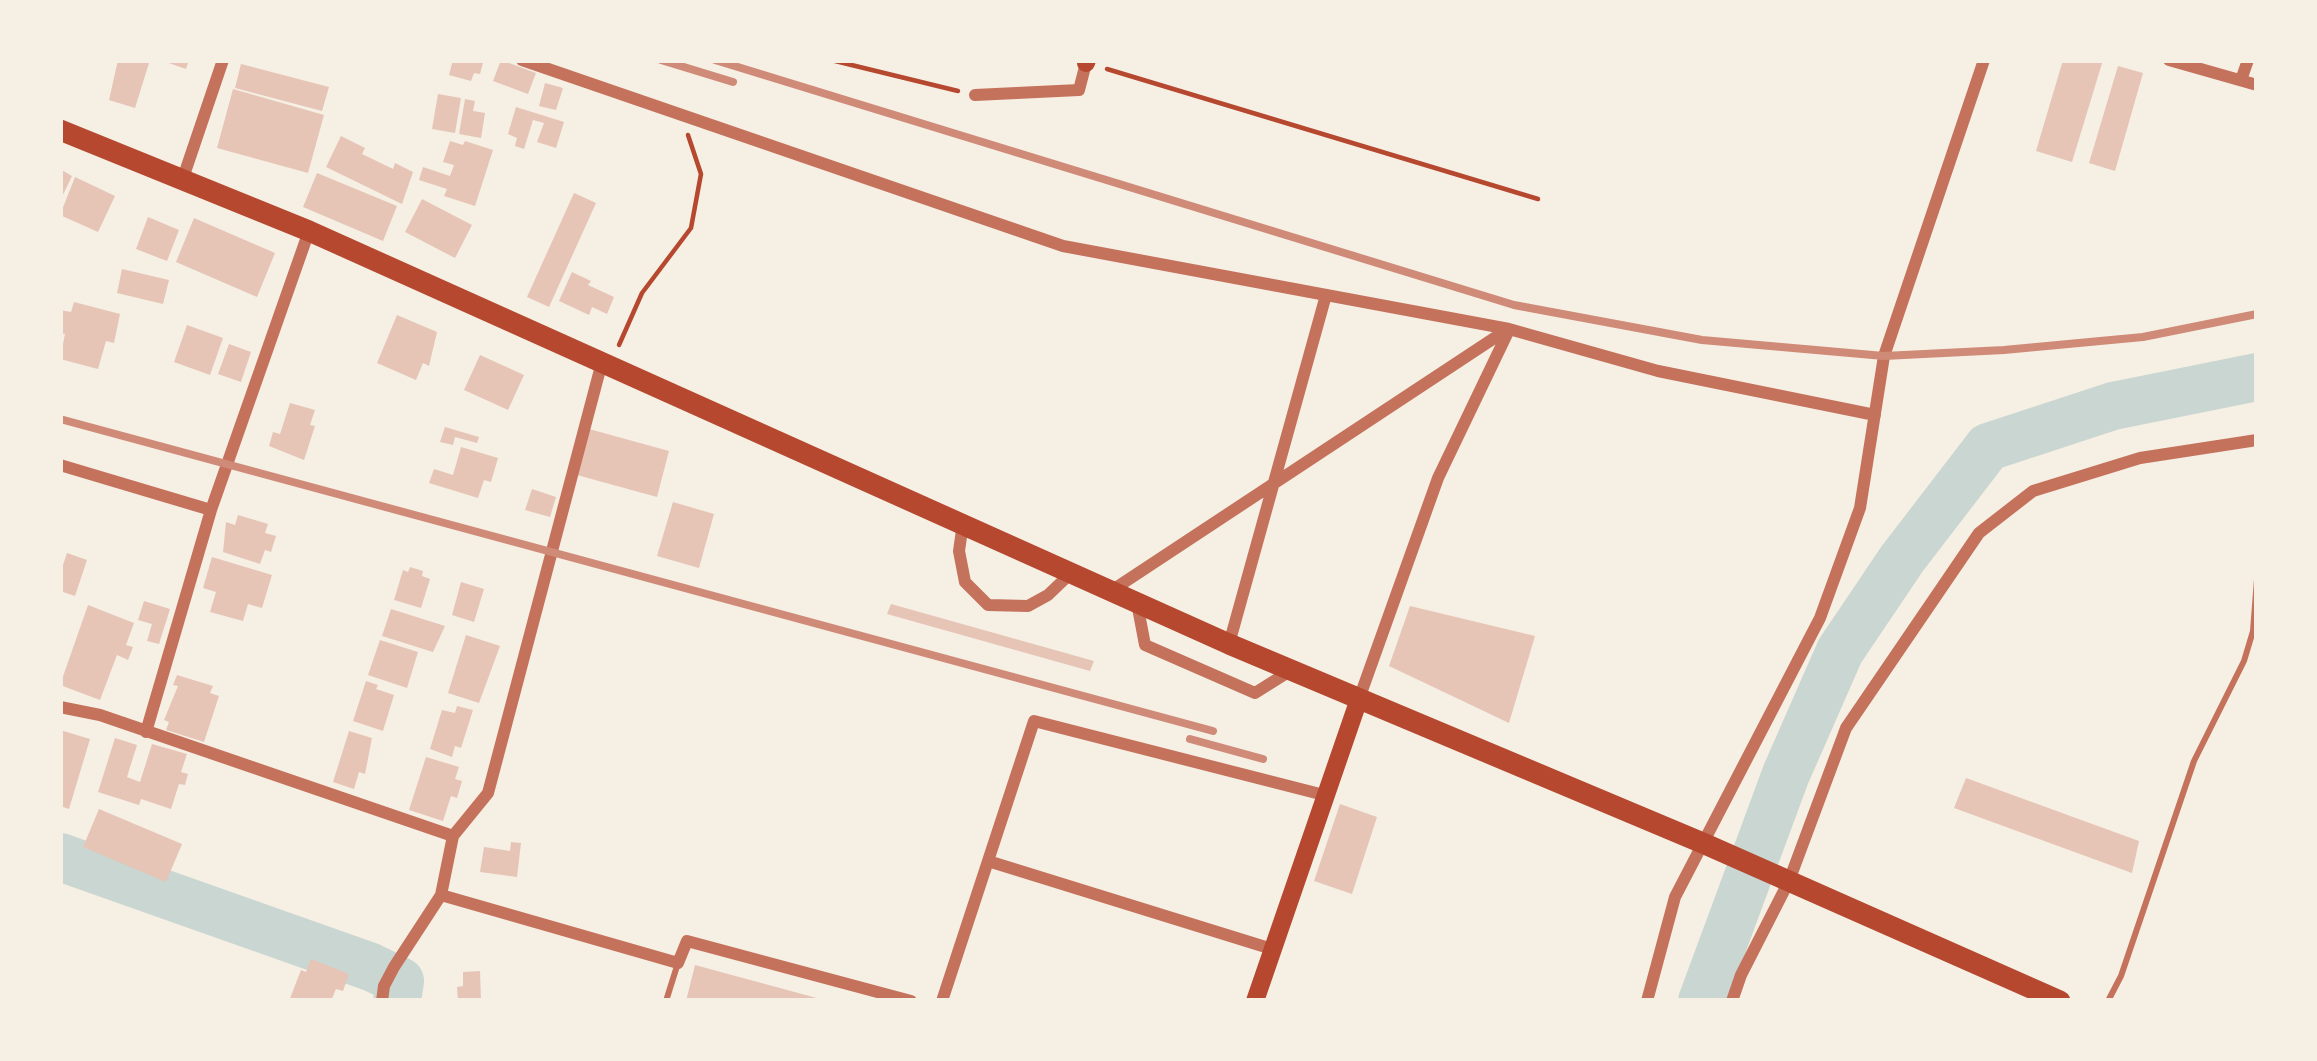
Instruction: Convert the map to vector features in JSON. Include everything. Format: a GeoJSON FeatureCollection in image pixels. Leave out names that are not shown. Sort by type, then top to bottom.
{"type":"FeatureCollection","features":[{"type":"Feature","properties":{"kind":"highway"},"geometry":{"type":"LineString","coordinates":[[60,130],[309,231],[1229,644],[2060,1001]]}},
{"type":"Feature","properties":{"kind":"main road"},"geometry":{"type":"LineString","coordinates":[[1255,1001],[1359,699]]}},
{"type":"Feature","properties":{"kind":"street"},"geometry":{"type":"LineString","coordinates":[[184,178],[223,60]]}},
{"type":"Feature","properties":{"kind":"street"},"geometry":{"type":"LineString","coordinates":[[522,60],[1063,246],[1509,329],[1658,371],[1875,415]]}},
{"type":"Feature","properties":{"kind":"street"},"geometry":{"type":"LineString","coordinates":[[1647,1001],[1676,896],[1715,849],[1771,706],[1820,618],[1860,508],[1885,356],[1984,60]]}},
{"type":"Feature","properties":{"kind":"street"},"geometry":{"type":"LineString","coordinates":[[2169,60],[2257,85]]}},
{"type":"Feature","properties":{"kind":"street"},"geometry":{"type":"LineString","coordinates":[[2241,80],[2248,60]]}},
{"type":"Feature","properties":{"kind":"street"},"geometry":{"type":"LineString","coordinates":[[975,95],[1079,90],[1086,61]]}},
{"type":"Feature","properties":{"kind":"street"},"geometry":{"type":"LineString","coordinates":[[146,732],[211,510],[309,231]]}},
{"type":"Feature","properties":{"kind":"street"},"geometry":{"type":"LineString","coordinates":[[1229,644],[1326,295]]}},
{"type":"Feature","properties":{"kind":"street"},"geometry":{"type":"LineString","coordinates":[[1111,591],[1509,329]]}},
{"type":"Feature","properties":{"kind":"street"},"geometry":{"type":"LineString","coordinates":[[1359,699],[1438,478],[1509,329]]}},
{"type":"Feature","properties":{"kind":"street"},"geometry":{"type":"LineString","coordinates":[[382,1001],[394,967],[441,895],[453,836],[488,793],[602,361]]}},
{"type":"Feature","properties":{"kind":"street"},"geometry":{"type":"LineString","coordinates":[[1732,1001],[1846,728],[1979,533],[2033,491],[2140,458],[2257,440]]}},
{"type":"Feature","properties":{"kind":"street"},"geometry":{"type":"LineString","coordinates":[[60,465],[211,510]]}},
{"type":"Feature","properties":{"kind":"street"},"geometry":{"type":"LineString","coordinates":[[963,524],[959,538],[964,583],[988,605],[1028,606],[1071,573]]}},
{"type":"Feature","properties":{"kind":"street"},"geometry":{"type":"LineString","coordinates":[[1137,603],[1145,645],[1162,653],[1256,693],[1291,670]]}},
{"type":"Feature","properties":{"kind":"street"},"geometry":{"type":"LineString","coordinates":[[60,706],[453,836]]}},
{"type":"Feature","properties":{"kind":"street"},"geometry":{"type":"LineString","coordinates":[[942,1001],[1034,721],[1324,795]]}},
{"type":"Feature","properties":{"kind":"street"},"geometry":{"type":"LineString","coordinates":[[988,861],[1272,950]]}},
{"type":"Feature","properties":{"kind":"street"},"geometry":{"type":"LineString","coordinates":[[441,895],[678,963],[687,941],[911,1001]]}},
{"type":"Feature","properties":{"kind":"lane"},"geometry":{"type":"LineString","coordinates":[[2108,1001],[2121,976],[2194,761],[2244,662],[2254,632],[2257,579]]}},
{"type":"Feature","properties":{"kind":"lane"},"geometry":{"type":"LineString","coordinates":[[666,1001],[678,963]]}},
{"type":"Feature","properties":{"kind":"path"},"geometry":{"type":"LineString","coordinates":[[831,60],[975,95]]}},
{"type":"Feature","properties":{"kind":"path"},"geometry":{"type":"LineString","coordinates":[[1086,61],[1538,199]]}},
{"type":"Feature","properties":{"kind":"path"},"geometry":{"type":"LineString","coordinates":[[602,361],[622,341],[642,292],[691,227],[701,174],[680,115]]}},
{"type":"Feature","properties":{"kind":"building"},"geometry":{"type":"Polygon","coordinates":[[[118,60],[149,63],[135,108],[109,100],[118,60]]]}},
{"type":"Feature","properties":{"kind":"building"},"geometry":{"type":"Polygon","coordinates":[[[160,60],[189,60],[186,69],[160,60]]]}},
{"type":"Feature","properties":{"kind":"building"},"geometry":{"type":"Polygon","coordinates":[[[453,60],[478,60],[483,63],[480,74],[474,73],[471,81],[449,75],[453,60]]]}},
{"type":"Feature","properties":{"kind":"building"},"geometry":{"type":"Polygon","coordinates":[[[501,60],[536,73],[528,94],[493,81],[501,60]]]}},
{"type":"Feature","properties":{"kind":"building"},"geometry":{"type":"Polygon","coordinates":[[[2063,60],[2103,60],[2072,162],[2036,151],[2063,60]]]}},
{"type":"Feature","properties":{"kind":"building"},"geometry":{"type":"Polygon","coordinates":[[[241,64],[329,87],[322,111],[235,88],[241,64]]]}},
{"type":"Feature","properties":{"kind":"building"},"geometry":{"type":"Polygon","coordinates":[[[2118,66],[2143,73],[2115,171],[2089,163],[2118,66]]]}},
{"type":"Feature","properties":{"kind":"building"},"geometry":{"type":"Polygon","coordinates":[[[545,83],[563,88],[556,110],[539,106],[545,83]]]}},
{"type":"Feature","properties":{"kind":"building"},"geometry":{"type":"Polygon","coordinates":[[[233,89],[324,115],[308,173],[217,148],[233,89]]]}},
{"type":"Feature","properties":{"kind":"building"},"geometry":{"type":"Polygon","coordinates":[[[438,94],[461,98],[455,133],[432,129],[438,94]]]}},
{"type":"Feature","properties":{"kind":"building"},"geometry":{"type":"Polygon","coordinates":[[[465,99],[475,101],[473,111],[485,113],[481,138],[459,134],[465,99]]]}},
{"type":"Feature","properties":{"kind":"building"},"geometry":{"type":"Polygon","coordinates":[[[516,107],[564,122],[556,148],[537,142],[544,123],[533,120],[524,149],[515,146],[517,138],[508,134],[516,107]]]}},
{"type":"Feature","properties":{"kind":"building"},"geometry":{"type":"Polygon","coordinates":[[[341,136],[365,148],[362,154],[393,169],[395,163],[413,172],[402,204],[326,167],[341,136]]]}},
{"type":"Feature","properties":{"kind":"building"},"geometry":{"type":"Polygon","coordinates":[[[450,141],[493,150],[475,206],[444,196],[447,189],[419,180],[423,167],[450,176],[454,165],[443,162],[450,141]]]}},
{"type":"Feature","properties":{"kind":"building"},"geometry":{"type":"Polygon","coordinates":[[[60,169],[72,176],[60,201],[60,169]]]}},
{"type":"Feature","properties":{"kind":"building"},"geometry":{"type":"Polygon","coordinates":[[[317,173],[397,206],[383,241],[303,207],[317,173]]]}},
{"type":"Feature","properties":{"kind":"building"},"geometry":{"type":"Polygon","coordinates":[[[75,177],[115,196],[98,232],[60,215],[75,177]]]}},
{"type":"Feature","properties":{"kind":"building"},"geometry":{"type":"Polygon","coordinates":[[[574,193],[596,203],[549,307],[527,297],[574,193]]]}},
{"type":"Feature","properties":{"kind":"building"},"geometry":{"type":"Polygon","coordinates":[[[422,199],[472,225],[455,258],[405,232],[422,199]]]}},
{"type":"Feature","properties":{"kind":"building"},"geometry":{"type":"Polygon","coordinates":[[[148,217],[179,230],[167,261],[136,249],[148,217]]]}},
{"type":"Feature","properties":{"kind":"building"},"geometry":{"type":"Polygon","coordinates":[[[194,218],[275,253],[257,297],[176,262],[194,218]]]}},
{"type":"Feature","properties":{"kind":"building"},"geometry":{"type":"Polygon","coordinates":[[[122,269],[169,280],[163,304],[117,293],[122,269]]]}},
{"type":"Feature","properties":{"kind":"building"},"geometry":{"type":"Polygon","coordinates":[[[572,272],[614,297],[607,314],[592,307],[589,315],[559,301],[572,272]]]}},
{"type":"Feature","properties":{"kind":"building"},"geometry":{"type":"Polygon","coordinates":[[[74,302],[120,314],[114,343],[106,341],[98,369],[60,359],[65,334],[60,333],[60,310],[71,312],[74,302]]]}},
{"type":"Feature","properties":{"kind":"building"},"geometry":{"type":"Polygon","coordinates":[[[397,315],[437,332],[429,366],[423,363],[416,380],[377,363],[397,315]]]}},
{"type":"Feature","properties":{"kind":"building"},"geometry":{"type":"Polygon","coordinates":[[[187,325],[223,338],[210,375],[174,362],[187,325]]]}},
{"type":"Feature","properties":{"kind":"building"},"geometry":{"type":"Polygon","coordinates":[[[229,344],[251,352],[241,382],[218,374],[229,344]]]}},
{"type":"Feature","properties":{"kind":"building"},"geometry":{"type":"Polygon","coordinates":[[[480,355],[524,375],[508,410],[464,390],[480,355]]]}},
{"type":"Feature","properties":{"kind":"building"},"geometry":{"type":"Polygon","coordinates":[[[290,403],[315,410],[304,460],[269,446],[273,432],[280,434],[290,403]]]}},
{"type":"Feature","properties":{"kind":"building"},"geometry":{"type":"Polygon","coordinates":[[[445,427],[479,437],[477,443],[455,437],[453,445],[440,442],[445,427]]]}},
{"type":"Feature","properties":{"kind":"building"},"geometry":{"type":"Polygon","coordinates":[[[589,429],[669,451],[657,497],[577,475],[589,429]]]}},
{"type":"Feature","properties":{"kind":"building"},"geometry":{"type":"Polygon","coordinates":[[[461,447],[498,458],[491,482],[484,480],[478,498],[429,483],[434,469],[453,475],[461,447]]]}},
{"type":"Feature","properties":{"kind":"building"},"geometry":{"type":"Polygon","coordinates":[[[532,489],[556,497],[550,517],[525,510],[532,489]]]}},
{"type":"Feature","properties":{"kind":"building"},"geometry":{"type":"Polygon","coordinates":[[[673,502],[714,514],[699,568],[657,556],[673,502]]]}},
{"type":"Feature","properties":{"kind":"building"},"geometry":{"type":"Polygon","coordinates":[[[238,515],[268,524],[265,533],[276,536],[260,564],[223,552],[226,522],[235,525],[238,515]]]}},
{"type":"Feature","properties":{"kind":"building"},"geometry":{"type":"Polygon","coordinates":[[[67,553],[87,560],[75,596],[60,591],[67,553]]]}},
{"type":"Feature","properties":{"kind":"building"},"geometry":{"type":"Polygon","coordinates":[[[212,557],[272,575],[262,608],[248,604],[243,621],[210,612],[216,592],[203,588],[212,557]]]}},
{"type":"Feature","properties":{"kind":"building"},"geometry":{"type":"Polygon","coordinates":[[[410,567],[430,579],[421,608],[394,600],[403,570],[408,572],[410,567]]]}},
{"type":"Feature","properties":{"kind":"building"},"geometry":{"type":"Polygon","coordinates":[[[461,582],[484,589],[474,622],[452,615],[461,582]]]}},
{"type":"Feature","properties":{"kind":"building"},"geometry":{"type":"Polygon","coordinates":[[[144,601],[170,609],[159,644],[147,641],[152,624],[138,620],[144,601]]]}},
{"type":"Feature","properties":{"kind":"building"},"geometry":{"type":"Polygon","coordinates":[[[891,604],[1094,661],[1090,671],[887,614],[891,604]]]}},
{"type":"Feature","properties":{"kind":"building"},"geometry":{"type":"Polygon","coordinates":[[[88,605],[134,623],[126,645],[133,647],[128,660],[117,655],[100,700],[60,685],[88,605]]]}},
{"type":"Feature","properties":{"kind":"building"},"geometry":{"type":"Polygon","coordinates":[[[1410,606],[1535,636],[1509,723],[1389,666],[1410,606]]]}},
{"type":"Feature","properties":{"kind":"building"},"geometry":{"type":"Polygon","coordinates":[[[391,609],[445,626],[433,652],[382,636],[391,609]]]}},
{"type":"Feature","properties":{"kind":"building"},"geometry":{"type":"Polygon","coordinates":[[[466,635],[500,646],[479,703],[448,693],[466,635]]]}},
{"type":"Feature","properties":{"kind":"building"},"geometry":{"type":"Polygon","coordinates":[[[380,640],[418,652],[407,688],[368,675],[380,640]]]}},
{"type":"Feature","properties":{"kind":"building"},"geometry":{"type":"Polygon","coordinates":[[[177,675],[213,686],[210,693],[219,696],[204,742],[166,730],[169,722],[164,720],[178,686],[173,685],[177,675]]]}},
{"type":"Feature","properties":{"kind":"building"},"geometry":{"type":"Polygon","coordinates":[[[366,681],[394,695],[383,731],[353,721],[366,681]]]}},
{"type":"Feature","properties":{"kind":"building"},"geometry":{"type":"Polygon","coordinates":[[[457,706],[473,710],[461,748],[455,746],[452,757],[430,749],[442,710],[455,713],[457,706]]]}},
{"type":"Feature","properties":{"kind":"building"},"geometry":{"type":"Polygon","coordinates":[[[60,730],[90,739],[69,809],[60,806],[60,730]]]}},
{"type":"Feature","properties":{"kind":"building"},"geometry":{"type":"Polygon","coordinates":[[[349,731],[372,738],[365,774],[359,772],[354,789],[333,782],[349,731]]]}},
{"type":"Feature","properties":{"kind":"building"},"geometry":{"type":"Polygon","coordinates":[[[115,738],[137,745],[127,777],[140,782],[152,744],[187,754],[181,772],[188,774],[185,785],[179,784],[171,809],[98,792],[115,738]]]}},
{"type":"Feature","properties":{"kind":"building"},"geometry":{"type":"Polygon","coordinates":[[[426,757],[459,767],[455,779],[462,781],[457,798],[451,796],[443,821],[409,810],[426,757]]]}},
{"type":"Feature","properties":{"kind":"building"},"geometry":{"type":"Polygon","coordinates":[[[1966,778],[2139,841],[2132,873],[1954,808],[1966,778]]]}},
{"type":"Feature","properties":{"kind":"building"},"geometry":{"type":"Polygon","coordinates":[[[1340,804],[1377,817],[1352,894],[1314,881],[1340,804]]]}},
{"type":"Feature","properties":{"kind":"building"},"geometry":{"type":"Polygon","coordinates":[[[99,809],[182,844],[166,882],[83,847],[99,809]]]}},
{"type":"Feature","properties":{"kind":"building"},"geometry":{"type":"Polygon","coordinates":[[[511,842],[521,843],[517,877],[480,872],[484,847],[510,851],[511,842]]]}},
{"type":"Feature","properties":{"kind":"building"},"geometry":{"type":"Polygon","coordinates":[[[311,959],[349,974],[343,991],[336,989],[331,1001],[289,1001],[301,970],[306,972],[311,959]]]}},
{"type":"Feature","properties":{"kind":"building"},"geometry":{"type":"Polygon","coordinates":[[[695,965],[824,1000],[824,1001],[686,1001],[695,965]]]}},
{"type":"Feature","properties":{"kind":"building"},"geometry":{"type":"Polygon","coordinates":[[[480,971],[481,1001],[458,1001],[463,972],[480,971]]]}},
{"type":"Feature","properties":{"kind":"waterway"},"geometry":{"type":"LineString","coordinates":[[1702,1001],[1786,774],[1840,651],[1902,559],[1988,447],[2113,406],[2257,377]]}},
{"type":"Feature","properties":{"kind":"waterway"},"geometry":{"type":"LineString","coordinates":[[60,857],[371,967],[400,981],[397,1001]]}},
{"type":"Feature","properties":{"kind":"railway"},"geometry":{"type":"LineString","coordinates":[[661,60],[733,82]]}},
{"type":"Feature","properties":{"kind":"railway"},"geometry":{"type":"LineString","coordinates":[[715,60],[1514,305],[1702,340],[1884,356],[2143,337],[2257,314]]}},
{"type":"Feature","properties":{"kind":"railway"},"geometry":{"type":"LineString","coordinates":[[60,419],[1213,731]]}},
{"type":"Feature","properties":{"kind":"railway"},"geometry":{"type":"LineString","coordinates":[[1190,739],[1263,759]]}}]}
